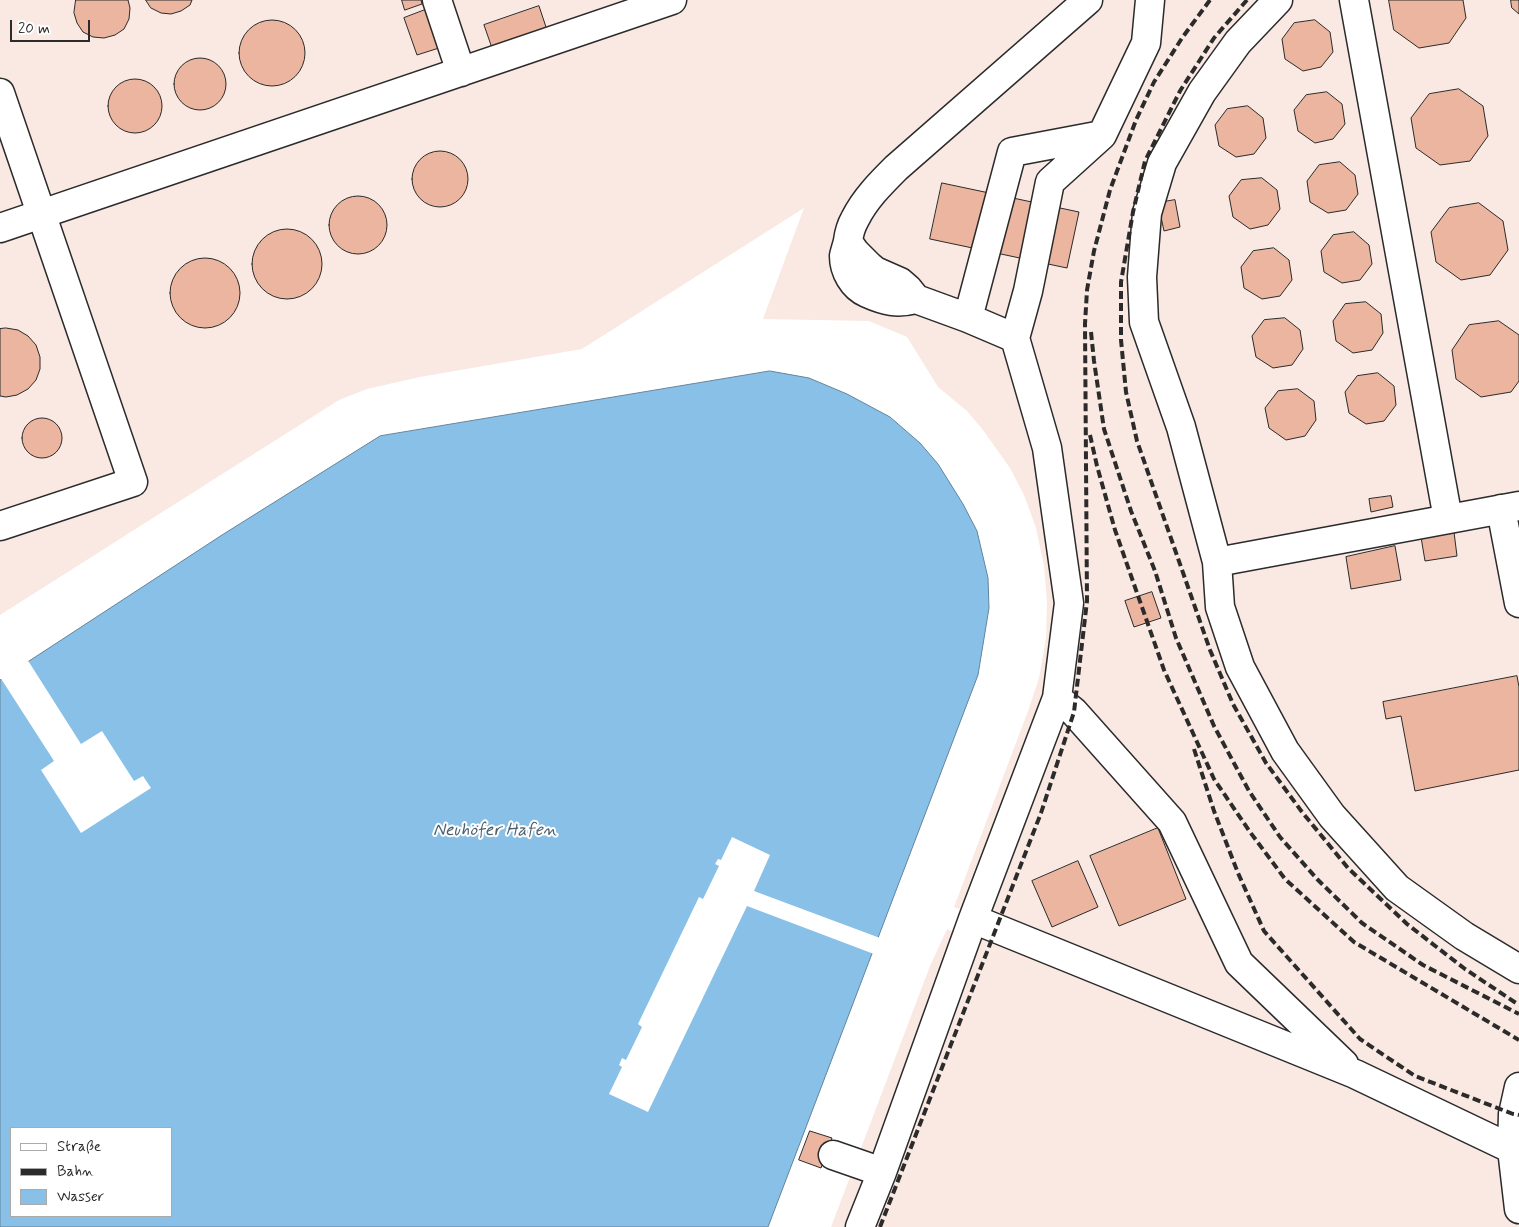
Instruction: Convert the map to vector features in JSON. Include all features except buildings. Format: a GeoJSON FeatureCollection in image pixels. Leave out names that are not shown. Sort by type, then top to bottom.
{"type":"FeatureCollection","features":[{"type":"Feature","properties":{"kind":"lane"},"geometry":{"type":"LineString","coordinates":[[437,0],[461,72]]}},
{"type":"Feature","properties":{"kind":"lane"},"geometry":{"type":"LineString","coordinates":[[0,228],[672,0]]}},
{"type":"Feature","properties":{"kind":"lane"},"geometry":{"type":"LineString","coordinates":[[1015,338],[916,299],[900,282],[876,271],[855,252],[848,242],[850,229],[863,206],[896,168],[1088,0]]}},
{"type":"Feature","properties":{"kind":"lane"},"geometry":{"type":"LineString","coordinates":[[860,1227],[882,1172],[973,919],[1057,698],[1069,602],[1047,448],[1015,338],[1028,291],[1050,182],[1102,135],[1146,43],[1150,0]]}},
{"type":"Feature","properties":{"kind":"lane"},"geometry":{"type":"LineString","coordinates":[[1278,0],[1238,42],[1202,92],[1162,163],[1147,214],[1142,277],[1144,322],[1181,426],[1217,562],[1220,607],[1240,667],[1285,751],[1332,816],[1397,888],[1464,936],[1519,969]]}},
{"type":"Feature","properties":{"kind":"lane"},"geometry":{"type":"LineString","coordinates":[[1354,0],[1448,519]]}},
{"type":"Feature","properties":{"kind":"lane"},"geometry":{"type":"LineString","coordinates":[[0,93],[133,482],[0,526]]}},
{"type":"Feature","properties":{"kind":"lane"},"geometry":{"type":"LineString","coordinates":[[968,318],[1012,152],[1102,135]]}},
{"type":"Feature","properties":{"kind":"lane"},"geometry":{"type":"LineString","coordinates":[[1217,562],[1510,507],[1519,603]]}},
{"type":"Feature","properties":{"kind":"lane"},"geometry":{"type":"LineString","coordinates":[[1057,698],[1074,712],[1172,822],[1239,963],[1355,1074]]}},
{"type":"Feature","properties":{"kind":"lane"},"geometry":{"type":"LineString","coordinates":[[973,919],[1355,1074],[1515,1150]]}},
{"type":"Feature","properties":{"kind":"lane"},"geometry":{"type":"LineString","coordinates":[[1519,1087],[1512,1114],[1519,1209]]}},
{"type":"Feature","properties":{"kind":"lane"},"geometry":{"type":"LineString","coordinates":[[833,1155],[882,1172]]}},
{"type":"Feature","properties":{"kind":"shaded area"},"geometry":{"type":"Polygon","coordinates":[[[0,0],[1519,0],[1519,1227],[831,1227],[930,966],[947,929],[954,932],[963,910],[954,907],[1039,678],[1046,638],[1047,602],[1044,566],[1036,528],[1024,495],[1010,468],[967,411],[938,387],[907,337],[869,321],[763,319],[804,208],[582,349],[420,377],[367,389],[339,400],[0,615],[0,0]]]}},
{"type":"Feature","properties":{"kind":"water","name":"Neuhöfer Hafen"},"geometry":{"type":"Polygon","coordinates":[[[770,371],[809,378],[847,394],[890,417],[920,443],[938,464],[977,531],[988,578],[989,608],[978,675],[768,1227],[0,1227],[0,680],[222,535],[380,436],[770,371]]]}},
{"type":"Feature","properties":{"kind":"pier"},"geometry":{"type":"Polygon","coordinates":[[[27,659],[81,744],[102,731],[134,781],[143,776],[151,788],[81,833],[41,770],[54,761],[0,677],[27,659]]]}},
{"type":"Feature","properties":{"kind":"pier"},"geometry":{"type":"Polygon","coordinates":[[[732,837],[770,855],[754,891],[880,938],[874,954],[747,906],[648,1112],[609,1094],[622,1067],[619,1065],[622,1058],[626,1060],[642,1027],[638,1024],[699,897],[703,899],[719,866],[715,864],[718,859],[721,860],[732,837]]]}},
{"type":"Feature","properties":{"kind":"railway"},"geometry":{"type":"LineString","coordinates":[[880,1227],[1041,813],[1074,712],[1087,601],[1085,324],[1087,290],[1094,251],[1110,190],[1136,120],[1154,82],[1182,38],[1210,0]]}},
{"type":"Feature","properties":{"kind":"railway"},"geometry":{"type":"LineString","coordinates":[[1247,0],[1214,38],[1180,91],[1145,161],[1133,212],[1121,282],[1121,340],[1126,392],[1137,441],[1210,650],[1233,704],[1266,763],[1302,812],[1348,868],[1407,924],[1465,969],[1519,1005]]}},
{"type":"Feature","properties":{"kind":"railway"},"geometry":{"type":"LineString","coordinates":[[1091,332],[1104,429],[1131,511],[1155,571],[1176,638],[1214,726],[1249,791],[1280,837],[1318,880],[1362,923],[1423,965],[1519,1014]]}},
{"type":"Feature","properties":{"kind":"railway"},"geometry":{"type":"LineString","coordinates":[[1090,435],[1115,530],[1164,670],[1214,779],[1250,832],[1285,879],[1354,942],[1519,1040]]}},
{"type":"Feature","properties":{"kind":"railway"},"geometry":{"type":"LineString","coordinates":[[1194,749],[1214,811],[1238,873],[1264,931],[1360,1039],[1415,1076],[1519,1115]]}}]}
